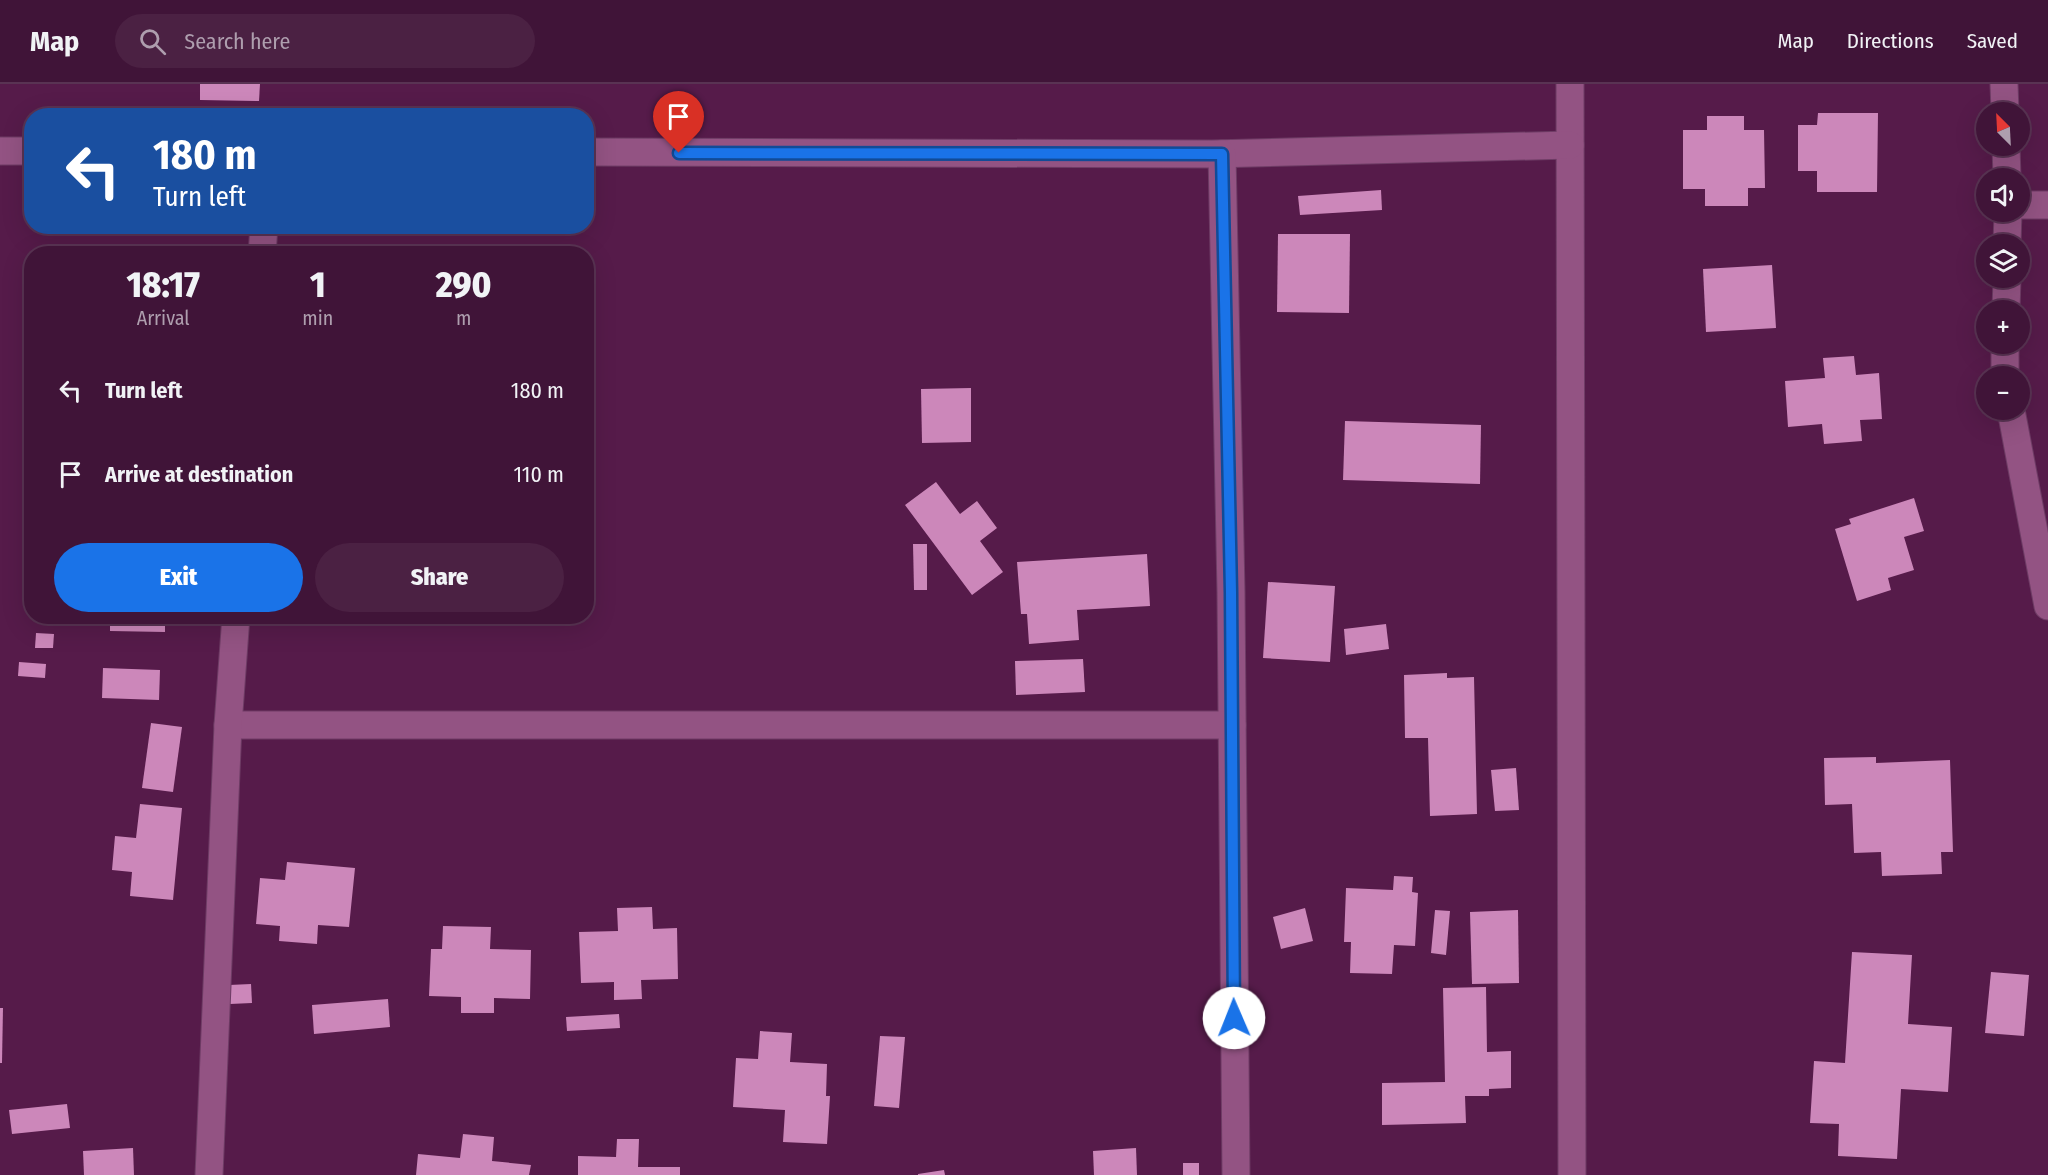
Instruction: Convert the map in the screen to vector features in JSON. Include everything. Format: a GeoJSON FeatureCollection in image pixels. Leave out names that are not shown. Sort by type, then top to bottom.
{"type":"FeatureCollection","features":[{"type":"Feature","properties":{"kind":"street"},"geometry":{"type":"LineString","coordinates":[[1570,84],[1572,1175]]}},
{"type":"Feature","properties":{"kind":"street"},"geometry":{"type":"LineString","coordinates":[[2004,84],[2005,102]]}},
{"type":"Feature","properties":{"kind":"street"},"geometry":{"type":"LineString","coordinates":[[594,152],[1222,154],[1570,146]]}},
{"type":"Feature","properties":{"kind":"street"},"geometry":{"type":"LineString","coordinates":[[0,151],[24,151]]}},
{"type":"Feature","properties":{"kind":"street"},"geometry":{"type":"LineString","coordinates":[[1222,154],[1232,725],[1236,1175]]}},
{"type":"Feature","properties":{"kind":"street"},"geometry":{"type":"LineString","coordinates":[[2030,205],[2048,205]]}},
{"type":"Feature","properties":{"kind":"street"},"geometry":{"type":"LineString","coordinates":[[2013,420],[2048,606]]}},
{"type":"Feature","properties":{"kind":"street"},"geometry":{"type":"LineString","coordinates":[[209,1175],[228,725],[235,624]]}},
{"type":"Feature","properties":{"kind":"street"},"geometry":{"type":"LineString","coordinates":[[228,725],[1232,725]]}},
{"type":"Feature","properties":{"kind":"building"},"geometry":{"type":"Polygon","coordinates":[[[200,84],[260,84],[259,101],[200,100],[200,84]]]}},
{"type":"Feature","properties":{"kind":"building"},"geometry":{"type":"Polygon","coordinates":[[[1818,113],[1878,113],[1877,192],[1817,192],[1817,171],[1798,171],[1798,125],[1817,125],[1818,113]]]}},
{"type":"Feature","properties":{"kind":"building"},"geometry":{"type":"Polygon","coordinates":[[[1707,116],[1744,116],[1744,130],[1764,130],[1765,188],[1748,188],[1748,206],[1705,206],[1705,189],[1683,189],[1683,130],[1707,130],[1707,116]]]}},
{"type":"Feature","properties":{"kind":"building"},"geometry":{"type":"Polygon","coordinates":[[[1381,190],[1382,210],[1300,215],[1298,196],[1381,190]]]}},
{"type":"Feature","properties":{"kind":"building"},"geometry":{"type":"Polygon","coordinates":[[[1278,234],[1350,234],[1349,313],[1277,312],[1278,234]]]}},
{"type":"Feature","properties":{"kind":"building"},"geometry":{"type":"Polygon","coordinates":[[[1772,265],[1776,328],[1706,332],[1703,269],[1772,265]]]}},
{"type":"Feature","properties":{"kind":"building"},"geometry":{"type":"Polygon","coordinates":[[[1854,356],[1856,375],[1879,373],[1882,419],[1860,420],[1862,441],[1824,444],[1822,424],[1788,427],[1785,381],[1825,378],[1823,358],[1854,356]]]}},
{"type":"Feature","properties":{"kind":"building"},"geometry":{"type":"Polygon","coordinates":[[[971,388],[971,442],[922,443],[921,389],[971,388]]]}},
{"type":"Feature","properties":{"kind":"building"},"geometry":{"type":"Polygon","coordinates":[[[1345,421],[1481,425],[1480,484],[1343,480],[1345,421]]]}},
{"type":"Feature","properties":{"kind":"building"},"geometry":{"type":"Polygon","coordinates":[[[936,482],[960,514],[977,501],[997,528],[980,541],[1003,572],[972,595],[905,505],[936,482]]]}},
{"type":"Feature","properties":{"kind":"building"},"geometry":{"type":"Polygon","coordinates":[[[1914,498],[1924,531],[1904,537],[1914,570],[1888,578],[1891,590],[1857,601],[1835,529],[1851,524],[1849,519],[1914,498]]]}},
{"type":"Feature","properties":{"kind":"building"},"geometry":{"type":"Polygon","coordinates":[[[913,544],[927,544],[927,590],[914,590],[913,544]]]}},
{"type":"Feature","properties":{"kind":"building"},"geometry":{"type":"Polygon","coordinates":[[[1147,554],[1150,606],[1077,610],[1079,640],[1029,644],[1027,614],[1021,614],[1017,562],[1147,554]]]}},
{"type":"Feature","properties":{"kind":"building"},"geometry":{"type":"Polygon","coordinates":[[[1268,582],[1335,586],[1330,662],[1263,658],[1268,582]]]}},
{"type":"Feature","properties":{"kind":"building"},"geometry":{"type":"Polygon","coordinates":[[[110,624],[165,624],[165,632],[110,631],[110,624]]]}},
{"type":"Feature","properties":{"kind":"building"},"geometry":{"type":"Polygon","coordinates":[[[1386,624],[1389,649],[1346,655],[1344,629],[1386,624]]]}},
{"type":"Feature","properties":{"kind":"building"},"geometry":{"type":"Polygon","coordinates":[[[36,633],[54,634],[53,648],[35,648],[36,633]]]}},
{"type":"Feature","properties":{"kind":"building"},"geometry":{"type":"Polygon","coordinates":[[[1083,659],[1085,692],[1016,695],[1015,661],[1083,659]]]}},
{"type":"Feature","properties":{"kind":"building"},"geometry":{"type":"Polygon","coordinates":[[[19,662],[46,664],[45,678],[18,676],[19,662]]]}},
{"type":"Feature","properties":{"kind":"building"},"geometry":{"type":"Polygon","coordinates":[[[103,668],[160,670],[159,700],[102,698],[103,668]]]}},
{"type":"Feature","properties":{"kind":"building"},"geometry":{"type":"Polygon","coordinates":[[[1447,673],[1447,678],[1474,677],[1477,814],[1430,816],[1428,738],[1405,738],[1404,675],[1447,673]]]}},
{"type":"Feature","properties":{"kind":"building"},"geometry":{"type":"Polygon","coordinates":[[[151,723],[182,727],[173,792],[142,788],[151,723]]]}},
{"type":"Feature","properties":{"kind":"building"},"geometry":{"type":"Polygon","coordinates":[[[1876,757],[1876,763],[1950,760],[1953,852],[1941,852],[1942,874],[1882,876],[1881,852],[1854,853],[1852,804],[1825,805],[1824,758],[1876,757]]]}},
{"type":"Feature","properties":{"kind":"building"},"geometry":{"type":"Polygon","coordinates":[[[1516,768],[1519,810],[1495,811],[1491,770],[1516,768]]]}},
{"type":"Feature","properties":{"kind":"building"},"geometry":{"type":"Polygon","coordinates":[[[140,804],[182,808],[173,900],[130,896],[132,872],[112,870],[115,836],[136,838],[140,804]]]}},
{"type":"Feature","properties":{"kind":"building"},"geometry":{"type":"Polygon","coordinates":[[[287,862],[355,868],[349,927],[318,925],[317,944],[279,941],[280,926],[256,924],[260,878],[285,880],[287,862]]]}},
{"type":"Feature","properties":{"kind":"building"},"geometry":{"type":"Polygon","coordinates":[[[1394,876],[1413,877],[1412,892],[1418,893],[1415,946],[1394,945],[1392,974],[1350,973],[1351,942],[1344,942],[1346,888],[1393,890],[1394,876]]]}},
{"type":"Feature","properties":{"kind":"building"},"geometry":{"type":"Polygon","coordinates":[[[652,907],[653,929],[677,928],[678,979],[641,980],[642,999],[614,1000],[614,982],[581,983],[579,932],[618,931],[617,908],[652,907]]]}},
{"type":"Feature","properties":{"kind":"building"},"geometry":{"type":"Polygon","coordinates":[[[1305,908],[1313,941],[1281,949],[1273,917],[1305,908]]]}},
{"type":"Feature","properties":{"kind":"building"},"geometry":{"type":"Polygon","coordinates":[[[1435,910],[1450,911],[1446,955],[1431,953],[1435,910]]]}},
{"type":"Feature","properties":{"kind":"building"},"geometry":{"type":"Polygon","coordinates":[[[1518,910],[1519,983],[1472,984],[1470,912],[1518,910]]]}},
{"type":"Feature","properties":{"kind":"building"},"geometry":{"type":"Polygon","coordinates":[[[443,926],[491,927],[490,949],[531,950],[530,999],[494,998],[494,1013],[461,1013],[461,997],[429,996],[431,949],[442,949],[443,926]]]}},
{"type":"Feature","properties":{"kind":"building"},"geometry":{"type":"Polygon","coordinates":[[[1852,952],[1912,955],[1908,1024],[1952,1027],[1948,1092],[1901,1089],[1897,1159],[1838,1156],[1839,1124],[1810,1123],[1814,1061],[1845,1063],[1852,952]]]}},
{"type":"Feature","properties":{"kind":"building"},"geometry":{"type":"Polygon","coordinates":[[[1991,972],[2029,975],[2024,1036],[1985,1033],[1991,972]]]}},
{"type":"Feature","properties":{"kind":"building"},"geometry":{"type":"Polygon","coordinates":[[[251,984],[252,1003],[230,1004],[229,985],[251,984]]]}},
{"type":"Feature","properties":{"kind":"building"},"geometry":{"type":"Polygon","coordinates":[[[1486,987],[1487,1052],[1511,1051],[1511,1088],[1489,1089],[1489,1096],[1465,1096],[1466,1123],[1382,1125],[1382,1083],[1445,1082],[1443,988],[1486,987]]]}},
{"type":"Feature","properties":{"kind":"building"},"geometry":{"type":"Polygon","coordinates":[[[388,999],[390,1027],[314,1034],[312,1005],[388,999]]]}},
{"type":"Feature","properties":{"kind":"building"},"geometry":{"type":"Polygon","coordinates":[[[0,1008],[3,1008],[2,1063],[0,1063],[0,1008]]]}},
{"type":"Feature","properties":{"kind":"building"},"geometry":{"type":"Polygon","coordinates":[[[619,1014],[620,1028],[567,1031],[566,1017],[619,1014]]]}},
{"type":"Feature","properties":{"kind":"building"},"geometry":{"type":"Polygon","coordinates":[[[760,1031],[792,1033],[790,1062],[827,1064],[826,1096],[830,1096],[827,1144],[783,1142],[785,1110],[733,1107],[736,1058],[758,1059],[760,1031]]]}},
{"type":"Feature","properties":{"kind":"building"},"geometry":{"type":"Polygon","coordinates":[[[880,1036],[905,1037],[899,1108],[874,1106],[880,1036]]]}},
{"type":"Feature","properties":{"kind":"building"},"geometry":{"type":"Polygon","coordinates":[[[67,1104],[70,1128],[12,1134],[9,1110],[67,1104]]]}},
{"type":"Feature","properties":{"kind":"building"},"geometry":{"type":"Polygon","coordinates":[[[463,1134],[494,1137],[492,1161],[531,1165],[529,1175],[416,1175],[418,1154],[460,1158],[463,1134]]]}},
{"type":"Feature","properties":{"kind":"building"},"geometry":{"type":"Polygon","coordinates":[[[617,1139],[639,1139],[638,1167],[680,1167],[680,1175],[578,1175],[578,1156],[616,1157],[617,1139]]]}},
{"type":"Feature","properties":{"kind":"building"},"geometry":{"type":"Polygon","coordinates":[[[133,1148],[134,1175],[84,1175],[83,1151],[133,1148]]]}},
{"type":"Feature","properties":{"kind":"building"},"geometry":{"type":"Polygon","coordinates":[[[1136,1148],[1137,1175],[1094,1175],[1093,1151],[1136,1148]]]}},
{"type":"Feature","properties":{"kind":"building"},"geometry":{"type":"Polygon","coordinates":[[[1183,1163],[1199,1163],[1199,1175],[1183,1175],[1183,1163]]]}},
{"type":"Feature","properties":{"kind":"building"},"geometry":{"type":"Polygon","coordinates":[[[944,1170],[945,1175],[918,1175],[918,1174],[944,1170]]]}},
{"type":"Feature","properties":{"kind":"route"},"geometry":{"type":"LineString","coordinates":[[679,153],[1222,154],[1231,592],[1234,1018]]}}]}
